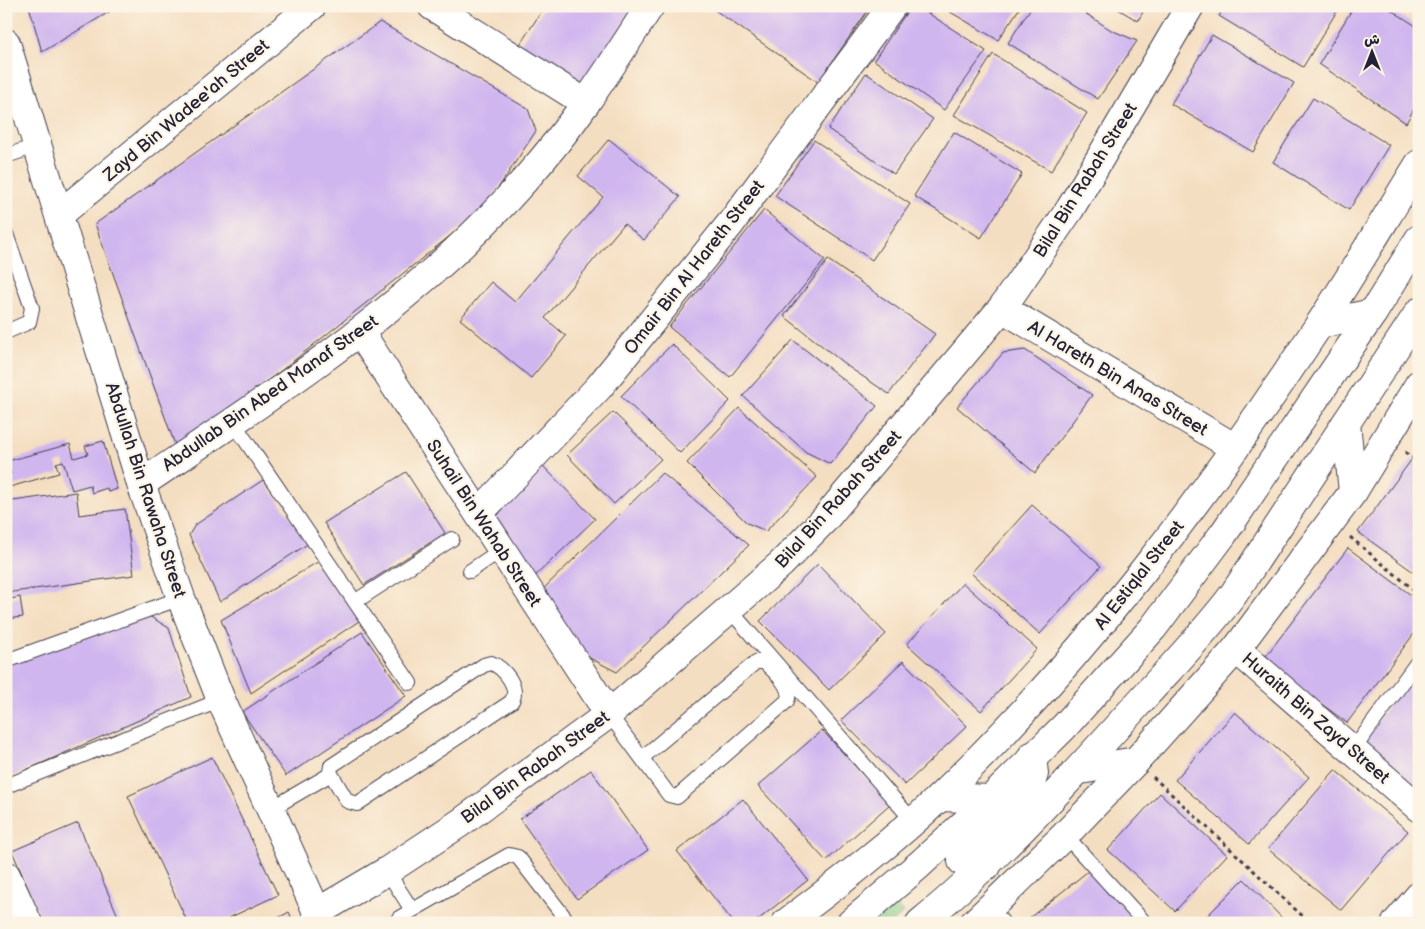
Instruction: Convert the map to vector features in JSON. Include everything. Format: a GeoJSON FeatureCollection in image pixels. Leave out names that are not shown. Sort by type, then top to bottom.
{"type":"FeatureCollection","features":[{"type":"Feature","properties":{"kind":"street","name":"Zayd Bin Wadee'ah Street"},"geometry":{"type":"LineString","coordinates":[[60,214],[312,6]]}},
{"type":"Feature","properties":{"kind":"street"},"geometry":{"type":"LineString","coordinates":[[432,6],[586,103]]}},
{"type":"Feature","properties":{"kind":"street","name":"Abdullab Bin Abed Manaf Street"},"geometry":{"type":"LineString","coordinates":[[141,484],[233,422],[360,332],[453,253],[490,216],[547,153],[586,103],[650,6]]}},
{"type":"Feature","properties":{"kind":"street","name":"Omair Bin Al Hareth Street"},"geometry":{"type":"LineString","coordinates":[[479,513],[599,387],[731,223],[892,6]]}},
{"type":"Feature","properties":{"kind":"street","name":"Bilal Bin Rabah Street"},"geometry":{"type":"LineString","coordinates":[[319,918],[460,823],[609,714],[781,564],[824,520],[1002,308],[1070,209],[1190,6]]}},
{"type":"Feature","properties":{"kind":"street","name":"Abdullah Bin Rawaha Street"},"geometry":{"type":"LineString","coordinates":[[6,43],[39,145],[141,484],[181,598],[221,700],[319,918]]}},
{"type":"Feature","properties":{"kind":"street","name":"Al Estiqlal Street"},"geometry":{"type":"LineString","coordinates":[[786,923],[838,884],[940,797],[1066,665],[1120,602],[1235,448],[1320,324],[1419,164]]}},
{"type":"Feature","properties":{"kind":"street"},"geometry":{"type":"LineString","coordinates":[[851,923],[920,865],[991,799],[1112,676],[1190,581],[1373,313],[1419,239]]}},
{"type":"Feature","properties":{"kind":"street","name":"Al Hareth Bin Anas Street"},"geometry":{"type":"LineString","coordinates":[[1002,308],[1235,448]]}},
{"type":"Feature","properties":{"kind":"street"},"geometry":{"type":"LineString","coordinates":[[920,923],[987,866],[1080,770],[1203,634],[1233,595],[1419,312]]}},
{"type":"Feature","properties":{"kind":"street"},"geometry":{"type":"LineString","coordinates":[[1320,324],[1373,313]]}},
{"type":"Feature","properties":{"kind":"street","name":"Suhail Bin Wahab Street"},"geometry":{"type":"LineString","coordinates":[[360,332],[479,513],[500,550],[609,714]]}},
{"type":"Feature","properties":{"kind":"street"},"geometry":{"type":"LineString","coordinates":[[989,918],[1136,761],[1236,648],[1352,492],[1419,384]]}},
{"type":"Feature","properties":{"kind":"street"},"geometry":{"type":"LineString","coordinates":[[1346,423],[1352,492]]}},
{"type":"Feature","properties":{"kind":"street","name":"Huraith Bin Zayd Street"},"geometry":{"type":"LineString","coordinates":[[1236,648],[1419,808]]}},
{"type":"Feature","properties":{"kind":"street"},"geometry":{"type":"LineString","coordinates":[[987,866],[971,869],[962,861],[962,855],[1030,786],[1033,778],[1032,756]]}},
{"type":"Feature","properties":{"kind":"street"},"geometry":{"type":"LineString","coordinates":[[1080,770],[1136,761]]}},
{"type":"Feature","properties":{"kind":"street"},"geometry":{"type":"LineString","coordinates":[[940,797],[991,799]]}},
{"type":"Feature","properties":{"kind":"street"},"geometry":{"type":"LineString","coordinates":[[6,875],[28,923]]}},
{"type":"Feature","properties":{"kind":"street"},"geometry":{"type":"LineString","coordinates":[[1396,923],[1419,896]]}},
{"type":"Feature","properties":{"kind":"lane"},"geometry":{"type":"LineString","coordinates":[[6,156],[39,145]]}},
{"type":"Feature","properties":{"kind":"lane"},"geometry":{"type":"LineString","coordinates":[[6,234],[30,301],[32,315],[24,326],[6,332]]}},
{"type":"Feature","properties":{"kind":"lane"},"geometry":{"type":"LineString","coordinates":[[233,422],[356,600],[410,683]]}},
{"type":"Feature","properties":{"kind":"lane"},"geometry":{"type":"LineString","coordinates":[[356,600],[452,539]]}},
{"type":"Feature","properties":{"kind":"lane"},"geometry":{"type":"LineString","coordinates":[[470,571],[500,550]]}},
{"type":"Feature","properties":{"kind":"lane"},"geometry":{"type":"LineString","coordinates":[[6,661],[181,598]]}},
{"type":"Feature","properties":{"kind":"lane"},"geometry":{"type":"LineString","coordinates":[[729,609],[914,821]]}},
{"type":"Feature","properties":{"kind":"lane"},"geometry":{"type":"LineString","coordinates":[[1353,750],[1419,660]]}},
{"type":"Feature","properties":{"kind":"lane"},"geometry":{"type":"LineString","coordinates":[[609,714],[669,795],[681,795],[788,701],[789,692],[767,665],[760,661],[756,662],[642,758]]}},
{"type":"Feature","properties":{"kind":"lane"},"geometry":{"type":"LineString","coordinates":[[487,663],[497,666],[514,686],[515,695],[511,702],[357,804],[347,801],[331,774],[331,766],[487,663]]}},
{"type":"Feature","properties":{"kind":"lane"},"geometry":{"type":"LineString","coordinates":[[6,786],[221,700]]}},
{"type":"Feature","properties":{"kind":"lane"},"geometry":{"type":"LineString","coordinates":[[269,810],[331,774]]}},
{"type":"Feature","properties":{"kind":"lane"},"geometry":{"type":"LineString","coordinates":[[1065,835],[1146,923]]}},
{"type":"Feature","properties":{"kind":"lane"},"geometry":{"type":"LineString","coordinates":[[396,923],[399,918],[412,910],[505,857],[514,855],[518,857],[569,923]]}},
{"type":"Feature","properties":{"kind":"lane"},"geometry":{"type":"LineString","coordinates":[[388,870],[412,910]]}},
{"type":"Feature","properties":{"kind":"path"},"geometry":{"type":"LineString","coordinates":[[1330,522],[1419,594]]}},
{"type":"Feature","properties":{"kind":"path"},"geometry":{"type":"LineString","coordinates":[[1136,761],[1310,923]]}},
{"type":"Feature","properties":{"kind":"green space"},"geometry":{"type":"Polygon","coordinates":[[[894,903],[903,913],[891,923],[871,923],[894,903]]]}},
{"type":"Feature","properties":{"kind":"building"},"geometry":{"type":"Polygon","coordinates":[[[29,6],[119,6],[42,52],[29,6]]]}},
{"type":"Feature","properties":{"kind":"building"},"geometry":{"type":"Polygon","coordinates":[[[545,6],[641,6],[582,95],[515,52],[545,6]]]}},
{"type":"Feature","properties":{"kind":"building"},"geometry":{"type":"Polygon","coordinates":[[[709,6],[871,6],[818,82],[709,6]]]}},
{"type":"Feature","properties":{"kind":"building"},"geometry":{"type":"Polygon","coordinates":[[[911,6],[917,6],[986,51],[944,110],[874,60],[911,6]]]}},
{"type":"Feature","properties":{"kind":"building"},"geometry":{"type":"Polygon","coordinates":[[[940,6],[1021,6],[998,40],[940,6]]]}},
{"type":"Feature","properties":{"kind":"building"},"geometry":{"type":"Polygon","coordinates":[[[1032,6],[1074,6],[1111,30],[1137,41],[1098,99],[1008,43],[1032,6]]]}},
{"type":"Feature","properties":{"kind":"building"},"geometry":{"type":"Polygon","coordinates":[[[1113,6],[1146,6],[1138,21],[1113,6]]]}},
{"type":"Feature","properties":{"kind":"building"},"geometry":{"type":"Polygon","coordinates":[[[1225,6],[1340,6],[1303,67],[1219,16],[1225,6]]]}},
{"type":"Feature","properties":{"kind":"building"},"geometry":{"type":"Polygon","coordinates":[[[1354,6],[1385,6],[1419,28],[1419,100],[1406,123],[1319,64],[1354,6]]]}},
{"type":"Feature","properties":{"kind":"building"},"geometry":{"type":"Polygon","coordinates":[[[380,22],[528,109],[536,131],[485,208],[178,453],[95,224],[380,22]]]}},
{"type":"Feature","properties":{"kind":"building"},"geometry":{"type":"Polygon","coordinates":[[[1212,35],[1294,83],[1253,152],[1171,104],[1212,35]]]}},
{"type":"Feature","properties":{"kind":"building"},"geometry":{"type":"Polygon","coordinates":[[[993,54],[1087,113],[1051,171],[954,115],[993,54]]]}},
{"type":"Feature","properties":{"kind":"building"},"geometry":{"type":"Polygon","coordinates":[[[866,73],[933,119],[894,174],[828,129],[866,73]]]}},
{"type":"Feature","properties":{"kind":"building"},"geometry":{"type":"Polygon","coordinates":[[[1313,98],[1389,145],[1349,210],[1273,162],[1313,98]]]}},
{"type":"Feature","properties":{"kind":"building"},"geometry":{"type":"Polygon","coordinates":[[[954,132],[1022,174],[981,238],[914,196],[954,132]]]}},
{"type":"Feature","properties":{"kind":"building"},"geometry":{"type":"Polygon","coordinates":[[[609,139],[680,197],[644,240],[624,224],[545,318],[566,336],[531,378],[460,319],[491,282],[515,302],[603,197],[578,176],[609,139]]]}},
{"type":"Feature","properties":{"kind":"building"},"geometry":{"type":"Polygon","coordinates":[[[814,140],[910,204],[872,260],[775,196],[814,140]]]}},
{"type":"Feature","properties":{"kind":"building"},"geometry":{"type":"Polygon","coordinates":[[[764,210],[825,260],[730,377],[669,327],[764,210]]]}},
{"type":"Feature","properties":{"kind":"building"},"geometry":{"type":"Polygon","coordinates":[[[828,260],[935,334],[889,394],[850,368],[784,316],[828,260]]]}},
{"type":"Feature","properties":{"kind":"building"},"geometry":{"type":"Polygon","coordinates":[[[793,340],[877,406],[830,464],[806,452],[743,396],[793,340]]]}},
{"type":"Feature","properties":{"kind":"building"},"geometry":{"type":"Polygon","coordinates":[[[672,344],[730,401],[680,453],[621,396],[672,344]]]}},
{"type":"Feature","properties":{"kind":"building"},"geometry":{"type":"Polygon","coordinates":[[[1025,350],[1092,395],[1035,473],[957,407],[1003,353],[1025,350]]]}},
{"type":"Feature","properties":{"kind":"building"},"geometry":{"type":"Polygon","coordinates":[[[739,408],[817,477],[766,531],[747,523],[687,463],[739,408]]]}},
{"type":"Feature","properties":{"kind":"building"},"geometry":{"type":"Polygon","coordinates":[[[613,412],[661,459],[614,504],[567,455],[613,412]]]}},
{"type":"Feature","properties":{"kind":"building"},"geometry":{"type":"Polygon","coordinates":[[[103,441],[117,489],[108,492],[107,488],[92,493],[90,485],[72,490],[63,461],[56,463],[59,473],[6,488],[6,476],[11,474],[8,461],[70,444],[74,458],[88,454],[85,446],[103,441]]]}},
{"type":"Feature","properties":{"kind":"building"},"geometry":{"type":"Polygon","coordinates":[[[1412,459],[1419,464],[1419,576],[1358,532],[1412,459]]]}},
{"type":"Feature","properties":{"kind":"building"},"geometry":{"type":"Polygon","coordinates":[[[540,463],[595,519],[531,580],[494,520],[540,463]]]}},
{"type":"Feature","properties":{"kind":"building"},"geometry":{"type":"Polygon","coordinates":[[[406,472],[445,533],[364,585],[324,523],[406,472]]]}},
{"type":"Feature","properties":{"kind":"building"},"geometry":{"type":"Polygon","coordinates":[[[662,473],[749,545],[617,672],[584,655],[539,593],[662,473]]]}},
{"type":"Feature","properties":{"kind":"building"},"geometry":{"type":"Polygon","coordinates":[[[263,480],[309,543],[220,602],[189,535],[195,525],[263,480]]]}},
{"type":"Feature","properties":{"kind":"building"},"geometry":{"type":"Polygon","coordinates":[[[76,492],[79,515],[125,509],[134,575],[6,593],[6,502],[76,492]]]}},
{"type":"Feature","properties":{"kind":"building"},"geometry":{"type":"Polygon","coordinates":[[[1032,505],[1101,566],[1040,634],[971,573],[1032,505]]]}},
{"type":"Feature","properties":{"kind":"building"},"geometry":{"type":"Polygon","coordinates":[[[1348,548],[1419,601],[1419,627],[1347,723],[1263,660],[1348,548]]]}},
{"type":"Feature","properties":{"kind":"building"},"geometry":{"type":"Polygon","coordinates":[[[321,560],[359,621],[251,693],[221,620],[321,560]]]}},
{"type":"Feature","properties":{"kind":"building"},"geometry":{"type":"Polygon","coordinates":[[[818,564],[886,634],[829,690],[760,621],[818,564]]]}},
{"type":"Feature","properties":{"kind":"building"},"geometry":{"type":"Polygon","coordinates":[[[963,583],[1037,649],[981,711],[907,644],[963,583]]]}},
{"type":"Feature","properties":{"kind":"building"},"geometry":{"type":"Polygon","coordinates":[[[20,597],[23,617],[6,619],[6,600],[20,597]]]}},
{"type":"Feature","properties":{"kind":"building"},"geometry":{"type":"Polygon","coordinates":[[[149,616],[169,628],[191,697],[6,779],[6,664],[149,616]]]}},
{"type":"Feature","properties":{"kind":"building"},"geometry":{"type":"Polygon","coordinates":[[[362,632],[406,696],[286,776],[242,712],[362,632]]]}},
{"type":"Feature","properties":{"kind":"building"},"geometry":{"type":"Polygon","coordinates":[[[903,661],[967,726],[905,785],[841,720],[903,661]]]}},
{"type":"Feature","properties":{"kind":"building"},"geometry":{"type":"Polygon","coordinates":[[[1419,665],[1419,793],[1357,748],[1419,665]]]}},
{"type":"Feature","properties":{"kind":"building"},"geometry":{"type":"Polygon","coordinates":[[[1235,712],[1309,777],[1249,844],[1175,780],[1235,712]]]}},
{"type":"Feature","properties":{"kind":"building"},"geometry":{"type":"Polygon","coordinates":[[[822,730],[890,804],[826,861],[758,786],[822,730]]]}},
{"type":"Feature","properties":{"kind":"building"},"geometry":{"type":"Polygon","coordinates":[[[212,757],[278,895],[218,923],[188,923],[128,796],[212,757]]]}},
{"type":"Feature","properties":{"kind":"building"},"geometry":{"type":"Polygon","coordinates":[[[591,770],[648,850],[577,899],[520,819],[591,770]]]}},
{"type":"Feature","properties":{"kind":"building"},"geometry":{"type":"Polygon","coordinates":[[[1335,770],[1408,831],[1341,910],[1268,849],[1335,770]]]}},
{"type":"Feature","properties":{"kind":"building"},"geometry":{"type":"Polygon","coordinates":[[[1160,793],[1227,855],[1175,911],[1108,850],[1160,793]]]}},
{"type":"Feature","properties":{"kind":"building"},"geometry":{"type":"Polygon","coordinates":[[[743,799],[808,880],[754,923],[734,923],[677,851],[743,799]]]}},
{"type":"Feature","properties":{"kind":"building"},"geometry":{"type":"Polygon","coordinates":[[[78,823],[121,923],[43,923],[12,851],[78,823]]]}},
{"type":"Feature","properties":{"kind":"building"},"geometry":{"type":"Polygon","coordinates":[[[1092,868],[1136,923],[1023,923],[1092,868]]]}},
{"type":"Feature","properties":{"kind":"building"},"geometry":{"type":"Polygon","coordinates":[[[1244,879],[1287,923],[1200,923],[1244,879]]]}},
{"type":"Feature","properties":{"kind":"building"},"geometry":{"type":"Polygon","coordinates":[[[289,912],[294,923],[269,923],[289,912]]]}}]}
